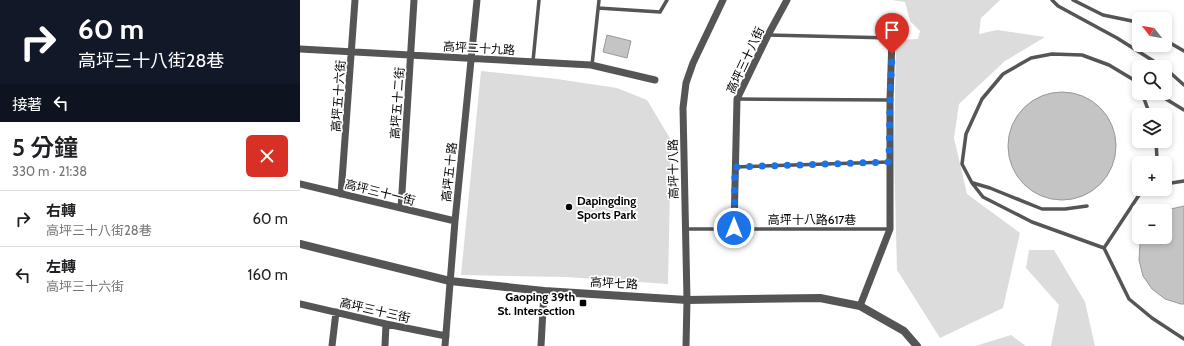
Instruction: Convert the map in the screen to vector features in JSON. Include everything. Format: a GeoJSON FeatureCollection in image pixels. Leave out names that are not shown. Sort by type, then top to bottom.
{"type":"FeatureCollection","features":[{"type":"Feature","properties":{"kind":"street","name":"高坪五十六街"},"geometry":{"type":"LineString","coordinates":[[341,194],[355,0]]}},
{"type":"Feature","properties":{"kind":"street","name":"高坪五十二街"},"geometry":{"type":"LineString","coordinates":[[401,208],[412,56],[414,0]]}},
{"type":"Feature","properties":{"kind":"street","name":"高坪五十路"},"geometry":{"type":"LineString","coordinates":[[445,346],[455,221],[477,0]]}},
{"type":"Feature","properties":{"kind":"street","name":"高坪十八路"},"geometry":{"type":"LineString","coordinates":[[686,346],[687,300],[683,108],[686,83],[693,63],[723,0]]}},
{"type":"Feature","properties":{"kind":"street","name":"高坪三十八街"},"geometry":{"type":"LineString","coordinates":[[734,228],[737,99],[787,0]]}},
{"type":"Feature","properties":{"kind":"street"},"geometry":{"type":"LineString","coordinates":[[860,306],[890,229],[889,162],[892,38]]}},
{"type":"Feature","properties":{"kind":"street","name":"高坪二十九路"},"geometry":{"type":"LineString","coordinates":[[300,49],[592,65],[655,80]]}},
{"type":"Feature","properties":{"kind":"street","name":"高坪三十一街"},"geometry":{"type":"LineString","coordinates":[[300,184],[455,221]]}},
{"type":"Feature","properties":{"kind":"street","name":"高坪七路"},"geometry":{"type":"LineString","coordinates":[[300,244],[450,281],[544,291],[687,300],[820,298],[860,306],[904,331],[917,346]]}},
{"type":"Feature","properties":{"kind":"street"},"geometry":{"type":"LineString","coordinates":[[541,346],[544,291]]}},
{"type":"Feature","properties":{"kind":"street","name":"高坪三十三街"},"geometry":{"type":"LineString","coordinates":[[300,304],[446,336]]}},
{"type":"Feature","properties":{"kind":"street"},"geometry":{"type":"LineString","coordinates":[[332,346],[336,312]]}},
{"type":"Feature","properties":{"kind":"street"},"geometry":{"type":"LineString","coordinates":[[385,346],[386,324]]}},
{"type":"Feature","properties":{"kind":"lane"},"geometry":{"type":"LineString","coordinates":[[533,61],[539,0]]}},
{"type":"Feature","properties":{"kind":"lane"},"geometry":{"type":"LineString","coordinates":[[592,65],[598,0]]}},
{"type":"Feature","properties":{"kind":"lane"},"geometry":{"type":"LineString","coordinates":[[598,8],[660,12],[667,0]]}},
{"type":"Feature","properties":{"kind":"lane"},"geometry":{"type":"LineString","coordinates":[[1052,0],[1058,6],[1117,38],[1151,60]]}},
{"type":"Feature","properties":{"kind":"lane"},"geometry":{"type":"LineString","coordinates":[[1073,0],[1103,15],[1132,21]]}},
{"type":"Feature","properties":{"kind":"lane"},"geometry":{"type":"LineString","coordinates":[[768,35],[892,38]]}},
{"type":"Feature","properties":{"kind":"lane"},"geometry":{"type":"LineString","coordinates":[[1172,44],[1184,51]]}},
{"type":"Feature","properties":{"kind":"lane"},"geometry":{"type":"LineString","coordinates":[[1132,79],[1109,65],[1082,55],[1052,54],[1031,58],[1003,74],[982,99],[966,134],[962,164],[972,183],[983,197],[1032,222],[1104,248],[1129,299],[1152,318],[1184,339]]}},
{"type":"Feature","properties":{"kind":"lane"},"geometry":{"type":"LineString","coordinates":[[1172,75],[1184,85]]}},
{"type":"Feature","properties":{"kind":"lane"},"geometry":{"type":"LineString","coordinates":[[737,99],[890,100]]}},
{"type":"Feature","properties":{"kind":"lane"},"geometry":{"type":"LineString","coordinates":[[1168,100],[1184,110]]}},
{"type":"Feature","properties":{"kind":"lane"},"geometry":{"type":"LineString","coordinates":[[735,167],[889,162]]}},
{"type":"Feature","properties":{"kind":"lane"},"geometry":{"type":"LineString","coordinates":[[1172,183],[1184,181]]}},
{"type":"Feature","properties":{"kind":"lane"},"geometry":{"type":"LineString","coordinates":[[972,183],[990,188],[1042,209],[1065,209],[1087,206]]}},
{"type":"Feature","properties":{"kind":"lane"},"geometry":{"type":"LineString","coordinates":[[1104,248],[1138,196]]}},
{"type":"Feature","properties":{"kind":"lane","name":"高坪十八路617巷"},"geometry":{"type":"LineString","coordinates":[[685,229],[890,229]]}},
{"type":"Feature","properties":{"kind":"shaded area"},"geometry":{"type":"Polygon","coordinates":[[[892,0],[1000,0],[981,18],[979,34],[997,30],[1045,37],[1005,61],[959,104],[954,138],[967,194],[1020,233],[1003,308],[940,338],[897,270],[894,154],[896,40],[918,39],[920,31],[910,21],[905,2],[892,0]]]}},
{"type":"Feature","properties":{"kind":"shaded area","name":"Dapingding Sports Park"},"geometry":{"type":"Polygon","coordinates":[[[481,71],[557,79],[617,88],[647,100],[671,140],[668,284],[566,277],[461,275],[481,71]]]}},
{"type":"Feature","properties":{"kind":"shaded area"},"geometry":{"type":"Polygon","coordinates":[[[1029,250],[1054,250],[1085,302],[1095,346],[1051,346],[1059,305],[1026,268],[1029,250]]]}},
{"type":"Feature","properties":{"kind":"shaded area"},"geometry":{"type":"Polygon","coordinates":[[[1011,335],[1026,346],[975,346],[1011,335]]]}},
{"type":"Feature","properties":{"kind":"building"},"geometry":{"type":"Polygon","coordinates":[[[607,35],[631,41],[627,58],[603,52],[607,35]]]}},
{"type":"Feature","properties":{"kind":"building"},"geometry":{"type":"Polygon","coordinates":[[[1062,92],[1072,93],[1092,101],[1100,108],[1107,116],[1115,136],[1115,156],[1107,176],[1100,184],[1092,191],[1072,199],[1062,200],[1052,199],[1032,191],[1024,184],[1017,176],[1009,156],[1008,146],[1009,136],[1017,116],[1024,108],[1032,101],[1052,93],[1062,92]]]}},
{"type":"Feature","properties":{"kind":"building"},"geometry":{"type":"Polygon","coordinates":[[[1184,206],[1184,304],[1165,299],[1152,289],[1143,276],[1139,260],[1140,244],[1172,244],[1172,209],[1184,206]]]}},
{"type":"Feature","properties":{"kind":"place","name":"Dapingding Sports Park"},"geometry":{"type":"Point","coordinates":[569,207]}},
{"type":"Feature","properties":{"kind":"place","name":"Gaoping 39th St. Intersection"},"geometry":{"type":"Point","coordinates":[583,303]}},
{"type":"Feature","properties":{"kind":"route"},"geometry":{"type":"LineString","coordinates":[[734,228],[735,167],[889,162],[892,54]]}}]}
